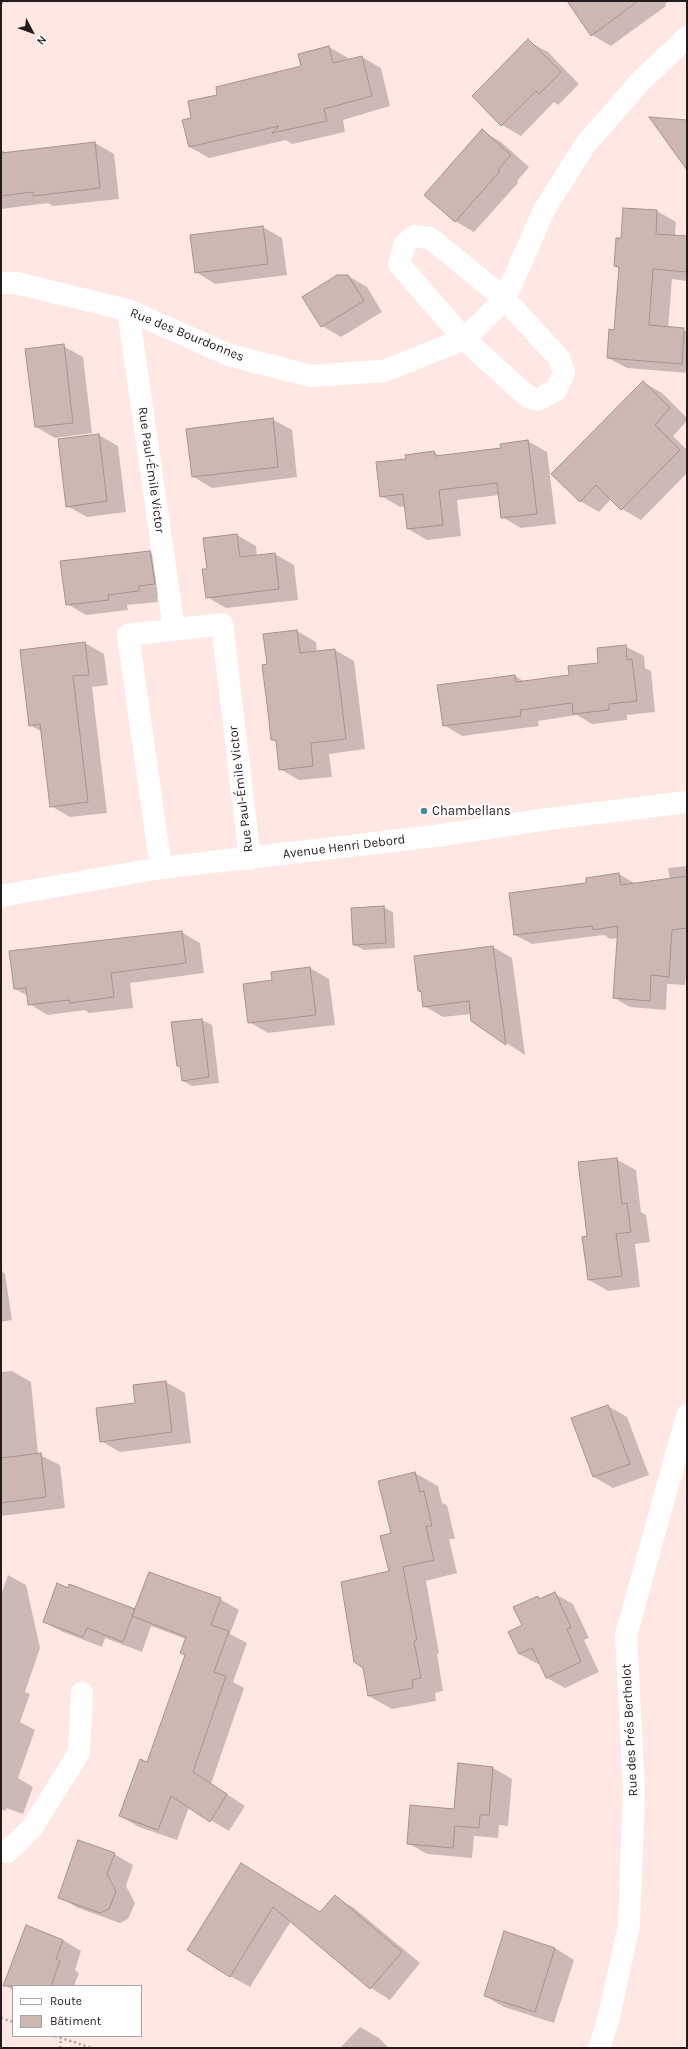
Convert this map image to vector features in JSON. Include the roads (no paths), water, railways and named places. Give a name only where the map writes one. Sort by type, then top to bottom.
[{"type":"street","name":"Rue des Bourdonnes","points":[[1,282],[16,283],[128,310],[229,355],[311,376],[384,371],[464,339],[505,299],[544,210],[585,145],[640,82],[687,37]]},
{"type":"street","points":[[414,236],[430,238],[505,299],[560,358],[564,373],[556,390],[537,400],[526,394],[464,339],[399,264],[405,244],[414,236]]},
{"type":"street","name":"Rue Paul-Émile Victor","points":[[128,310],[174,629]]},
{"type":"street","name":"Rue Paul-Émile Victor","points":[[161,868],[128,635],[174,629],[222,624],[250,858]]},
{"type":"street","name":"Avenue Henri Debord","points":[[1,896],[161,868],[687,802]]},
{"type":"street","name":"Rue des Prés Berthelot","points":[[599,2048],[608,2021],[629,1925],[634,1791],[626,1635],[687,1416]]},
{"type":"street","points":[[3,1854],[31,1829],[79,1753],[82,1693]]},
{"type":"place","name":"Chambellans","points":[[424,811]]}]
